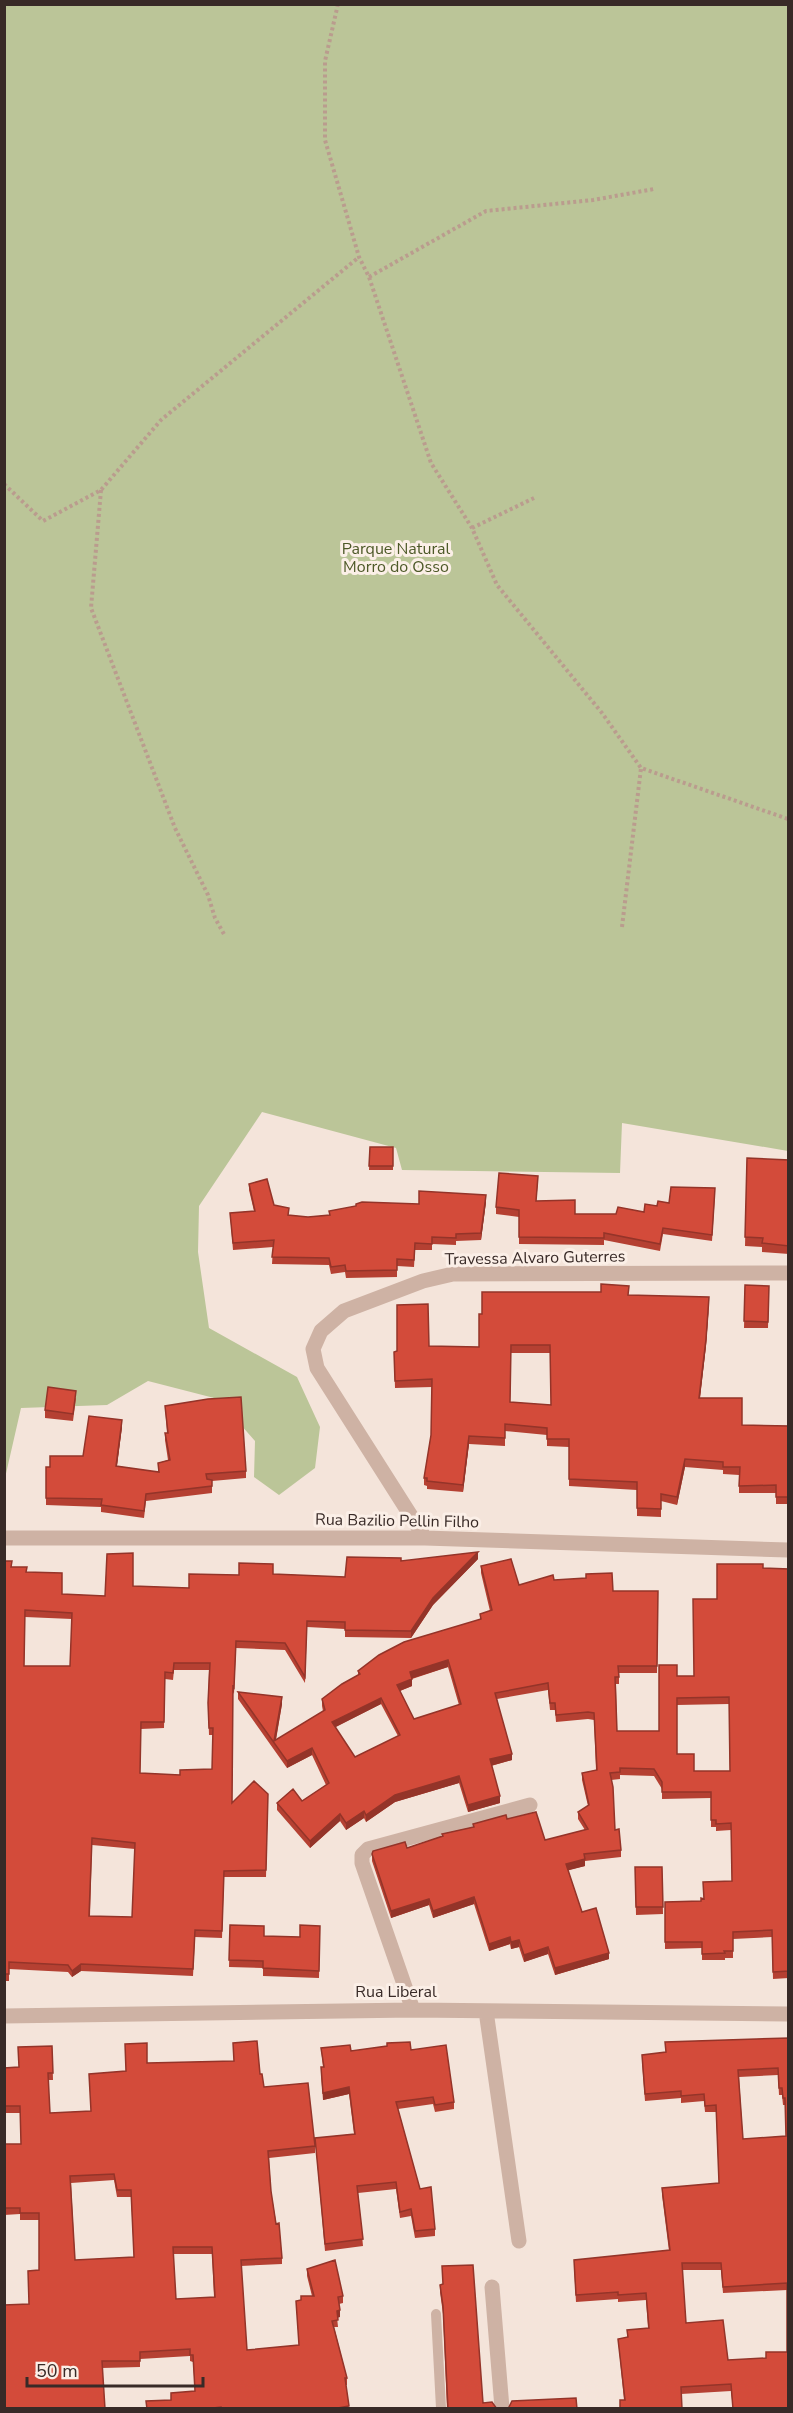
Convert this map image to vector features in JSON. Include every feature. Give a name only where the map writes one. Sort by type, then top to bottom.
[{"type":"street","name":"Travessa Alvaro Guterres","points":[[425,1538],[317,1368],[313,1349],[321,1331],[344,1311],[423,1281],[453,1274],[789,1273]]},
{"type":"street","name":"Rua Bazilio Pellin Filho","points":[[4,1538],[425,1538],[789,1550]]},
{"type":"street","points":[[413,2010],[362,1863],[362,1855],[368,1849],[530,1805]]},
{"type":"street","name":"Rua Liberal","points":[[4,2016],[413,2010],[789,2014]]},
{"type":"street","points":[[486,2011],[519,2241]]},
{"type":"street","points":[[492,2287],[502,2409]]},
{"type":"lane","points":[[436,2314],[441,2409]]},
{"type":"path","points":[[338,4],[325,61],[325,140],[359,257],[369,278],[431,463],[472,528],[497,585],[602,712],[641,768],[789,819]]},
{"type":"path","points":[[369,278],[486,211],[593,200],[654,189]]},
{"type":"path","points":[[4,484],[43,521],[101,490],[161,420],[359,257]]},
{"type":"path","points":[[101,490],[91,608],[175,828],[225,936]]},
{"type":"path","points":[[472,528],[534,498]]},
{"type":"path","points":[[622,927],[641,768]]},
{"type":"green space","name":"Parque Natural Morro do Osso","points":[[4,5],[788,5],[788,1151],[622,1123],[620,1173],[402,1170],[396,1148],[262,1112],[199,1206],[198,1252],[209,1328],[297,1377],[320,1427],[315,1468],[279,1495],[254,1477],[255,1441],[218,1399],[148,1381],[107,1405],[21,1408],[5,1478]]},
{"type":"building","points":[[370,1147],[393,1147],[393,1166],[369,1166]]},
{"type":"building","points":[[747,1158],[789,1160],[789,1246],[762,1243],[763,1238],[745,1237]]},
{"type":"building","points":[[499,1173],[538,1176],[536,1201],[575,1200],[575,1214],[616,1214],[618,1207],[644,1212],[645,1204],[657,1206],[658,1201],[669,1203],[671,1187],[715,1188],[712,1235],[663,1228],[660,1244],[604,1233],[604,1238],[519,1237],[519,1210],[496,1207]]},
{"type":"building","points":[[267,1179],[274,1205],[289,1208],[288,1215],[308,1217],[330,1215],[329,1211],[356,1206],[362,1202],[419,1204],[419,1191],[486,1195],[481,1233],[456,1234],[456,1238],[432,1237],[432,1244],[415,1243],[414,1260],[397,1259],[397,1270],[346,1271],[345,1265],[331,1267],[329,1258],[272,1257],[274,1240],[233,1243],[230,1213],[255,1211],[249,1184]]},
{"type":"building","points":[[601,1284],[629,1286],[628,1295],[709,1297],[699,1398],[742,1398],[742,1425],[789,1426],[789,1497],[776,1497],[776,1485],[739,1486],[740,1467],[723,1467],[723,1462],[685,1459],[677,1497],[661,1494],[661,1509],[637,1508],[637,1482],[569,1479],[569,1439],[547,1439],[547,1428],[505,1424],[505,1438],[469,1436],[463,1485],[427,1481],[427,1478],[424,1478],[431,1435],[432,1379],[395,1381],[397,1305],[428,1304],[429,1346],[479,1347],[482,1292],[601,1292]],"holes":[[[511,1345],[550,1345],[551,1405],[510,1402]]]},
{"type":"building","points":[[745,1285],[769,1286],[768,1322],[744,1321]]},
{"type":"building","points":[[48,1387],[76,1391],[73,1414],[45,1410]]},
{"type":"building","points":[[241,1397],[246,1471],[206,1474],[207,1479],[212,1480],[212,1486],[146,1494],[144,1511],[101,1505],[102,1499],[46,1498],[46,1467],[50,1467],[50,1456],[83,1456],[89,1416],[122,1420],[116,1466],[159,1472],[158,1463],[170,1460],[165,1433],[168,1433],[165,1406],[208,1399]]},
{"type":"building","points":[[478,1552],[433,1598],[411,1631],[345,1630],[345,1622],[307,1621],[305,1677],[285,1643],[236,1641],[234,1687],[233,1685],[232,1803],[254,1781],[268,1794],[266,1870],[224,1871],[222,1931],[195,1930],[193,1969],[81,1964],[72,1971],[68,1965],[9,1962],[9,1974],[4,1974],[4,1561],[12,1561],[11,1567],[27,1567],[26,1572],[62,1573],[62,1594],[105,1596],[107,1554],[133,1553],[133,1586],[189,1588],[189,1574],[239,1575],[239,1563],[273,1564],[273,1574],[345,1577],[347,1557],[401,1558],[401,1561]],"holes":[[[25,1610],[72,1613],[70,1666],[24,1666]],[[174,1663],[210,1663],[208,1703],[209,1728],[213,1728],[212,1769],[180,1770],[180,1775],[140,1773],[141,1722],[164,1722],[165,1672],[173,1673]],[[92,1838],[135,1843],[132,1917],[89,1916]]]},
{"type":"building","points":[[511,1559],[519,1585],[553,1575],[554,1580],[586,1578],[586,1574],[612,1573],[613,1591],[658,1591],[657,1666],[618,1666],[619,1677],[615,1677],[617,1731],[659,1731],[659,1665],[677,1665],[677,1676],[694,1676],[693,1599],[717,1599],[717,1564],[763,1564],[763,1568],[789,1569],[789,1971],[773,1972],[772,1930],[733,1932],[733,1951],[724,1951],[725,1953],[702,1954],[702,1942],[665,1942],[665,1902],[701,1901],[701,1898],[704,1899],[703,1882],[732,1881],[731,1823],[716,1824],[716,1820],[711,1820],[711,1792],[662,1792],[662,1782],[654,1769],[620,1768],[620,1772],[610,1773],[615,1830],[619,1829],[621,1850],[584,1854],[585,1859],[566,1864],[582,1912],[596,1908],[609,1953],[555,1968],[548,1947],[524,1955],[519,1940],[511,1942],[510,1937],[489,1944],[474,1897],[433,1911],[429,1899],[391,1911],[372,1854],[373,1851],[405,1842],[407,1848],[443,1836],[442,1834],[474,1827],[473,1824],[506,1815],[507,1819],[536,1812],[545,1840],[588,1829],[578,1812],[589,1805],[582,1773],[597,1770],[594,1713],[556,1715],[555,1703],[550,1703],[548,1683],[495,1693],[512,1754],[490,1759],[500,1796],[468,1805],[459,1776],[395,1795],[366,1815],[364,1811],[346,1823],[340,1814],[310,1841],[277,1803],[293,1789],[302,1801],[329,1783],[312,1748],[287,1761],[238,1692],[282,1697],[274,1741],[325,1710],[322,1699],[360,1674],[358,1671],[379,1655],[404,1642],[481,1619],[480,1614],[492,1610],[481,1566]],"holes":[[[448,1660],[461,1704],[414,1719],[397,1685],[412,1679],[410,1672]],[[729,1697],[730,1771],[694,1771],[694,1754],[677,1754],[677,1698]],[[381,1698],[400,1735],[355,1757],[332,1722]]]},
{"type":"building","points":[[635,1867],[662,1867],[663,1907],[636,1907]]},
{"type":"building","points":[[230,1925],[264,1926],[264,1936],[300,1937],[300,1925],[320,1926],[319,1971],[263,1968],[263,1961],[229,1960]]},
{"type":"building","points":[[789,2038],[789,2409],[733,2409],[731,2384],[681,2387],[682,2409],[620,2409],[620,2400],[625,2400],[618,2339],[628,2337],[627,2330],[649,2328],[646,2293],[576,2295],[574,2260],[670,2250],[662,2188],[719,2183],[716,2105],[705,2106],[704,2094],[681,2096],[681,2091],[645,2094],[642,2055],[666,2052],[665,2042]],"holes":[[[778,2068],[779,2088],[782,2088],[783,2098],[785,2098],[786,2136],[743,2139],[738,2070]],[[682,2263],[721,2263],[723,2287],[787,2283],[787,2352],[766,2352],[766,2358],[728,2360],[723,2320],[686,2323]]]},
{"type":"building","points":[[257,2041],[260,2074],[262,2074],[264,2087],[308,2083],[315,2146],[268,2151],[271,2191],[276,2224],[279,2223],[282,2258],[241,2260],[247,2350],[299,2345],[296,2301],[301,2300],[301,2296],[314,2296],[307,2269],[335,2260],[343,2296],[338,2297],[340,2310],[337,2311],[338,2320],[332,2321],[347,2378],[345,2378],[349,2406],[332,2409],[221,2409],[221,2407],[147,2409],[146,2401],[171,2400],[171,2393],[195,2391],[193,2355],[190,2355],[190,2349],[140,2352],[140,2361],[102,2361],[105,2409],[4,2409],[4,2305],[29,2304],[28,2271],[39,2270],[39,2213],[20,2213],[20,2208],[4,2208],[4,2144],[21,2144],[20,2106],[4,2106],[4,2068],[19,2067],[18,2047],[52,2046],[53,2073],[48,2073],[50,2113],[91,2111],[89,2074],[126,2071],[125,2044],[147,2043],[147,2063],[234,2061],[233,2043]],"holes":[[[114,2174],[117,2190],[131,2190],[134,2257],[75,2260],[70,2176]],[[173,2247],[212,2247],[215,2297],[176,2299]]]},
{"type":"building","points":[[410,2042],[411,2050],[446,2045],[454,2102],[435,2105],[433,2097],[396,2102],[420,2189],[431,2187],[435,2229],[415,2231],[411,2209],[400,2212],[396,2182],[357,2186],[363,2239],[325,2244],[315,2138],[355,2134],[349,2087],[323,2093],[321,2067],[324,2067],[321,2048],[350,2045],[351,2051],[387,2046],[387,2043]]},
{"type":"building","points":[[473,2265],[483,2403],[492,2402],[497,2409],[448,2409],[440,2285],[443,2284],[442,2266]]},
{"type":"building","points":[[576,2398],[577,2409],[508,2409],[512,2401]]}]
